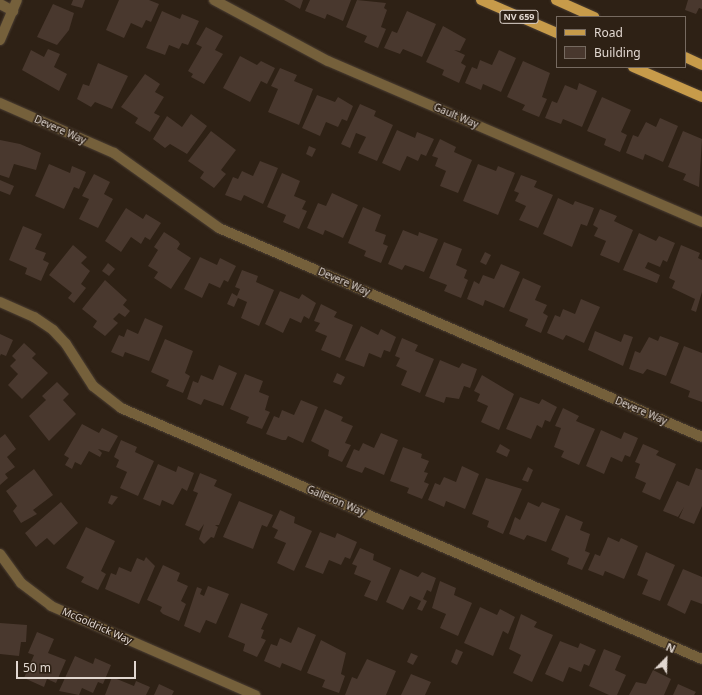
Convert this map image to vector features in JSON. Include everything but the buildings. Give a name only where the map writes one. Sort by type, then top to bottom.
[{"type":"main road","name":"NV 659","points":[[482,0],[556,33]]},
{"type":"main road","points":[[556,0],[592,16]]},
{"type":"main road","points":[[686,57],[702,65]]},
{"type":"main road","points":[[635,68],[702,97]]},
{"type":"street","points":[[0,40],[17,0]]},
{"type":"street","name":"Gault Way","points":[[214,0],[328,61],[702,222]]},
{"type":"street","points":[[0,4],[13,11]]},
{"type":"street","name":"Devere Way","points":[[0,103],[114,153],[204,220],[219,228],[702,437]]},
{"type":"street","name":"Galleron Way","points":[[0,302],[34,317],[52,330],[66,344],[93,386],[121,408],[702,659]]},
{"type":"street","name":"McGoldrick Way","points":[[0,554],[21,583],[51,606],[255,695]]}]
